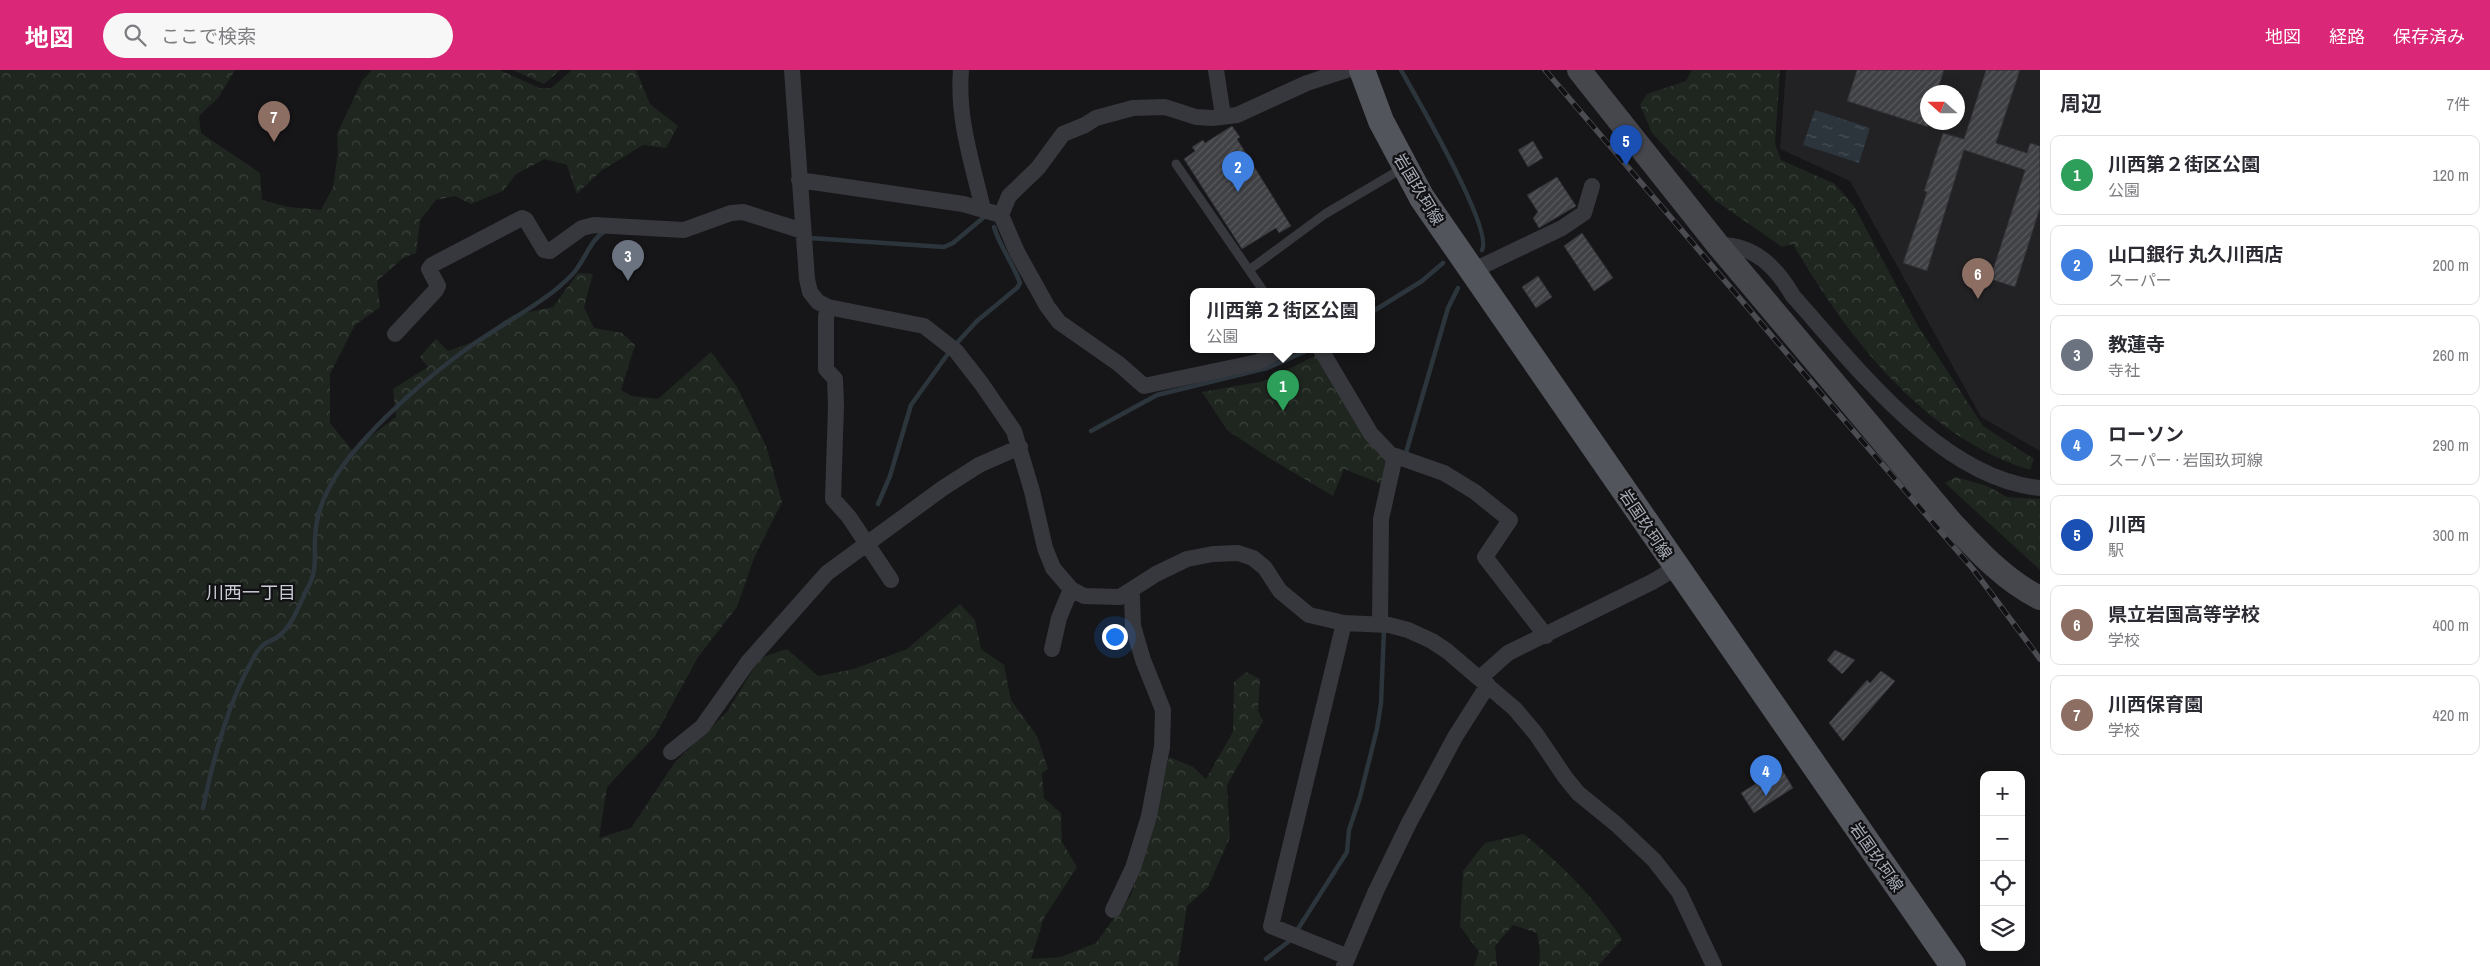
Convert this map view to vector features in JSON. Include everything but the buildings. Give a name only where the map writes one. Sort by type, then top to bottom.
[{"type":"main road","name":"岩国玖珂線","points":[[1362,70],[1380,121],[1422,198],[1953,966]]},
{"type":"street","points":[[792,70],[803,231],[810,292],[818,302],[828,307],[924,326],[953,348],[981,383],[1014,431],[1020,446],[1044,548],[1053,568],[1071,590],[1084,596],[1120,596],[1130,592],[1156,574],[1187,560],[1213,554],[1238,553],[1253,558],[1265,568],[1280,591],[1309,615],[1344,623],[1380,624],[1408,630],[1432,641],[1515,709],[1536,734],[1578,793],[1616,824],[1654,860],[1679,892],[1714,966]]},
{"type":"street","points":[[961,70],[959,96],[963,126],[983,209]]},
{"type":"street","points":[[1216,70],[1223,116]]},
{"type":"street","points":[[1275,353],[1258,362],[1144,386],[1119,364],[1059,322],[1047,306],[1017,252],[1001,215],[1009,196],[1038,168],[1063,134],[1096,118],[1133,108],[1164,107],[1196,117],[1223,116],[1246,112],[1308,83],[1347,70]]},
{"type":"street","points":[[1579,70],[1718,245],[1950,521],[1988,562],[2024,591],[2040,598]]},
{"type":"street","points":[[799,180],[963,204],[1001,215]]},
{"type":"street","points":[[1472,271],[1562,228],[1584,213],[1592,186]]},
{"type":"street","points":[[395,334],[436,290],[438,286],[429,269],[432,265],[522,218],[526,220],[544,250],[550,250],[582,228],[594,225],[684,230],[731,213],[743,212],[803,231]]},
{"type":"street","points":[[1718,245],[1734,245],[1760,256],[1784,280],[1794,296],[1884,396],[1932,440],[1966,462],[2001,478],[2040,488]]},
{"type":"street","points":[[828,307],[826,317],[826,369],[835,379],[836,406],[832,499],[860,534],[891,580]]},
{"type":"street","points":[[1323,353],[1370,434],[1400,458],[1444,473],[1475,492],[1510,520],[1485,557],[1546,636]]},
{"type":"street","points":[[670,752],[702,727],[748,662],[827,574],[860,534],[979,465],[1020,446]]},
{"type":"street","points":[[1380,624],[1381,519],[1400,458]]},
{"type":"street","points":[[1344,623],[1271,926],[1346,962],[1376,891],[1409,823],[1484,682],[1508,653],[1546,636],[1676,568]]},
{"type":"street","points":[[1052,650],[1058,618],[1071,590]]},
{"type":"street","points":[[1113,910],[1133,868],[1149,816],[1162,747],[1163,710],[1143,660],[1133,626],[1132,597],[1130,592]]},
{"type":"lane","points":[[1176,164],[1261,288]]},
{"type":"lane","points":[[1249,270],[1317,220],[1404,167]]},
{"type":"shaded area","points":[[1786,70],[2040,70],[2040,451],[1981,417],[1850,181],[1780,149]]},
{"type":"green space","points":[[0,70],[235,70],[218,98],[199,116],[201,133],[260,173],[262,200],[289,207],[321,210],[333,187],[338,153],[337,134],[362,81],[372,70],[499,70],[540,88],[551,88],[572,70],[636,70],[650,104],[678,126],[666,148],[643,145],[601,171],[577,194],[567,165],[545,159],[516,174],[503,191],[471,204],[455,196],[436,200],[420,220],[416,253],[403,258],[377,281],[380,307],[355,325],[330,374],[330,423],[352,450],[396,417],[393,389],[428,367],[420,357],[436,339],[448,351],[473,342],[513,315],[553,307],[578,273],[593,274],[584,307],[594,328],[622,333],[635,345],[621,390],[632,396],[658,399],[711,352],[737,387],[766,446],[782,502],[754,558],[737,607],[698,657],[655,736],[607,787],[599,838],[631,828],[675,762],[727,712],[760,658],[787,649],[818,676],[854,669],[907,649],[960,604],[975,620],[981,649],[1004,665],[1011,700],[1037,736],[1048,769],[1042,773],[1044,798],[1061,813],[1062,842],[1077,867],[1044,918],[1031,959],[1061,957],[1096,943],[1131,895],[1153,828],[1169,757],[1193,767],[1206,779],[1233,732],[1234,682],[1246,672],[1260,679],[1258,711],[1263,721],[1227,785],[1230,837],[1208,887],[1187,906],[1178,966],[0,966]]},
{"type":"green space","points":[[513,70],[560,70],[544,84]]},
{"type":"green space","points":[[1692,70],[1780,70],[1775,144],[1781,160],[1835,184],[1854,206],[1918,326],[1983,426],[2034,459],[2030,470],[1992,455],[1956,434],[1923,409],[1892,380],[1864,348],[1814,279],[1793,244],[1782,247],[1716,201],[1652,133],[1640,105],[1647,94],[1686,81]]},
{"type":"green space","points":[[1319,354],[1385,457],[1389,466],[1382,484],[1344,469],[1333,496],[1269,458],[1227,430],[1202,392],[1264,381]]},
{"type":"green space","points":[[1956,477],[1987,486],[2007,497],[2040,499],[2040,570],[1945,483]]},
{"type":"green space","points":[[1524,834],[1577,883],[1600,909],[1622,939],[1598,966],[1539,966],[1540,951],[1537,933],[1513,925],[1495,946],[1497,966],[1474,966],[1479,952],[1460,926],[1463,871],[1485,843]]},
{"type":"water","points":[[1815,110],[1870,128],[1859,163],[1803,145]]},
{"type":"waterway","points":[[1401,70],[1465,191],[1483,238],[1482,250]]},
{"type":"waterway","points":[[810,238],[944,247],[953,243],[983,218]]},
{"type":"waterway","points":[[955,345],[977,321],[1017,288],[1020,283],[994,227]]},
{"type":"waterway","points":[[203,808],[223,730],[245,673],[259,650],[280,635],[289,625],[313,576],[319,512],[323,500],[339,471],[387,416],[441,368],[469,347],[542,300],[567,280],[576,270],[593,242],[605,231]]},
{"type":"waterway","points":[[1375,310],[1422,281],[1443,263]]},
{"type":"waterway","points":[[1405,456],[1448,308],[1458,288]]},
{"type":"waterway","points":[[878,504],[890,476],[911,405],[950,351]]},
{"type":"waterway","points":[[1091,431],[1157,395],[1267,368],[1302,353]]},
{"type":"waterway","points":[[1296,932],[1347,852],[1349,830],[1360,797],[1377,729],[1381,703],[1384,630]]},
{"type":"waterway","points":[[1266,959],[1292,939]]},
{"type":"railway","points":[[1545,70],[1973,569],[2040,659]]},
{"type":"place","name":"川西保育園","points":[[274,142]]},
{"type":"place","name":"川西","points":[[1626,166]]},
{"type":"place","name":"山口銀行 丸久川西店","points":[[1238,192]]},
{"type":"place","name":"教蓮寺","points":[[628,281]]},
{"type":"place","name":"県立岩国高等学校","points":[[1978,299]]},
{"type":"place","name":"川西第２街区公園","points":[[1283,411]]},
{"type":"place","name":"ローソン","points":[[1766,796]]},
{"type":"district","name":"川西一丁目","points":[[251,592]]}]
